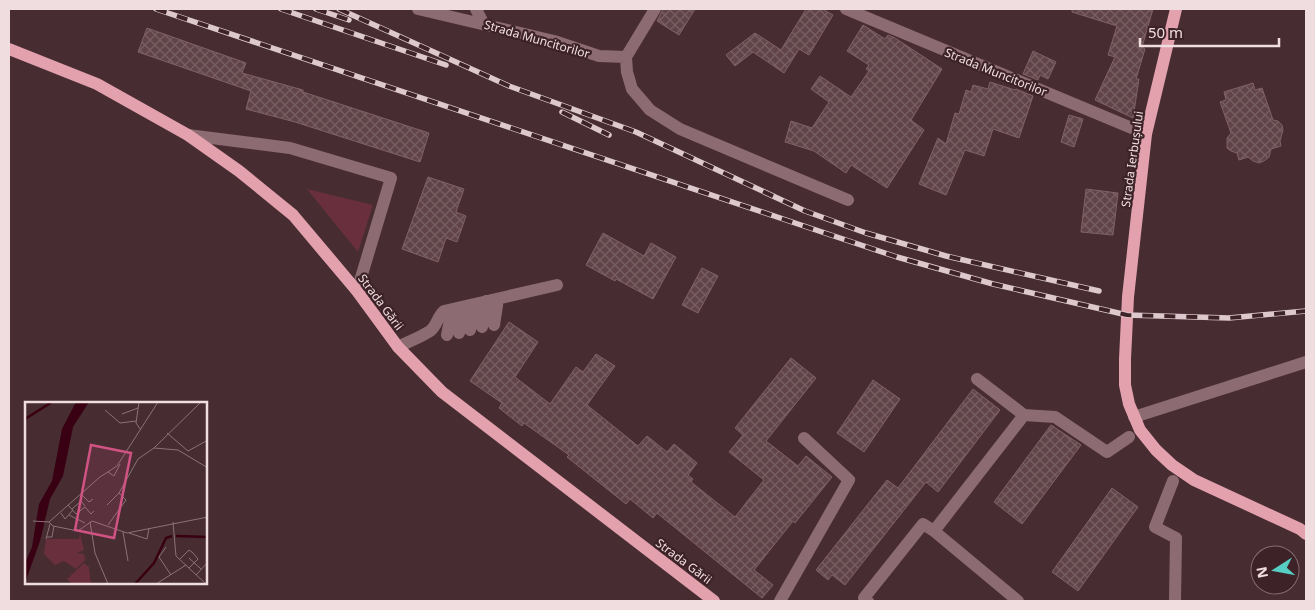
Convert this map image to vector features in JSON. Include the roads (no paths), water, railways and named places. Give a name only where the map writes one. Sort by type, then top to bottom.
[{"type":"main road","name":"Strada Ierbușului","points":[[1176,9],[1146,134],[1127,315],[1125,385],[1134,417],[1140,430],[1156,450],[1172,465],[1194,480],[1293,525],[1306,534]]},
{"type":"main road","name":"Strada Gării","points":[[9,49],[98,84],[188,135],[239,171],[293,214],[357,291],[398,347],[442,392],[714,601]]},
{"type":"street","name":"Strada Muncitorilor","points":[[418,9],[554,41],[599,56],[626,57]]},
{"type":"street","points":[[476,9],[483,23]]},
{"type":"street","points":[[656,9],[626,57],[627,72],[632,89],[650,110],[680,129],[848,200]]},
{"type":"street","name":"Strada Muncitorilor","points":[[846,9],[1146,134]]},
{"type":"street","points":[[188,135],[290,148],[391,178],[357,291]]},
{"type":"street","points":[[398,347],[430,331],[434,327],[438,315],[444,311],[557,285]]},
{"type":"street","points":[[470,330],[475,304]]},
{"type":"street","points":[[470,330],[475,304]]},
{"type":"street","points":[[470,330],[475,304]]},
{"type":"street","points":[[1134,417],[1306,362]]},
{"type":"street","points":[[977,378],[1024,415],[1055,417],[1107,452],[1129,437]]},
{"type":"street","points":[[934,531],[1024,415]]},
{"type":"street","points":[[780,601],[850,480],[804,438]]},
{"type":"street","points":[[1173,481],[1155,527],[1176,538],[1175,601]]},
{"type":"street","points":[[868,601],[864,598],[923,524],[1018,601]]},
{"type":"railway","points":[[156,9],[897,257],[993,284],[1127,315],[1229,318],[1306,311]]},
{"type":"railway","points":[[281,9],[446,65]]},
{"type":"railway","points":[[316,9],[349,20]]},
{"type":"railway","points":[[339,9],[509,86],[636,132],[805,211],[866,233],[946,256],[1099,291]]},
{"type":"railway","points":[[562,112],[609,135]]}]
